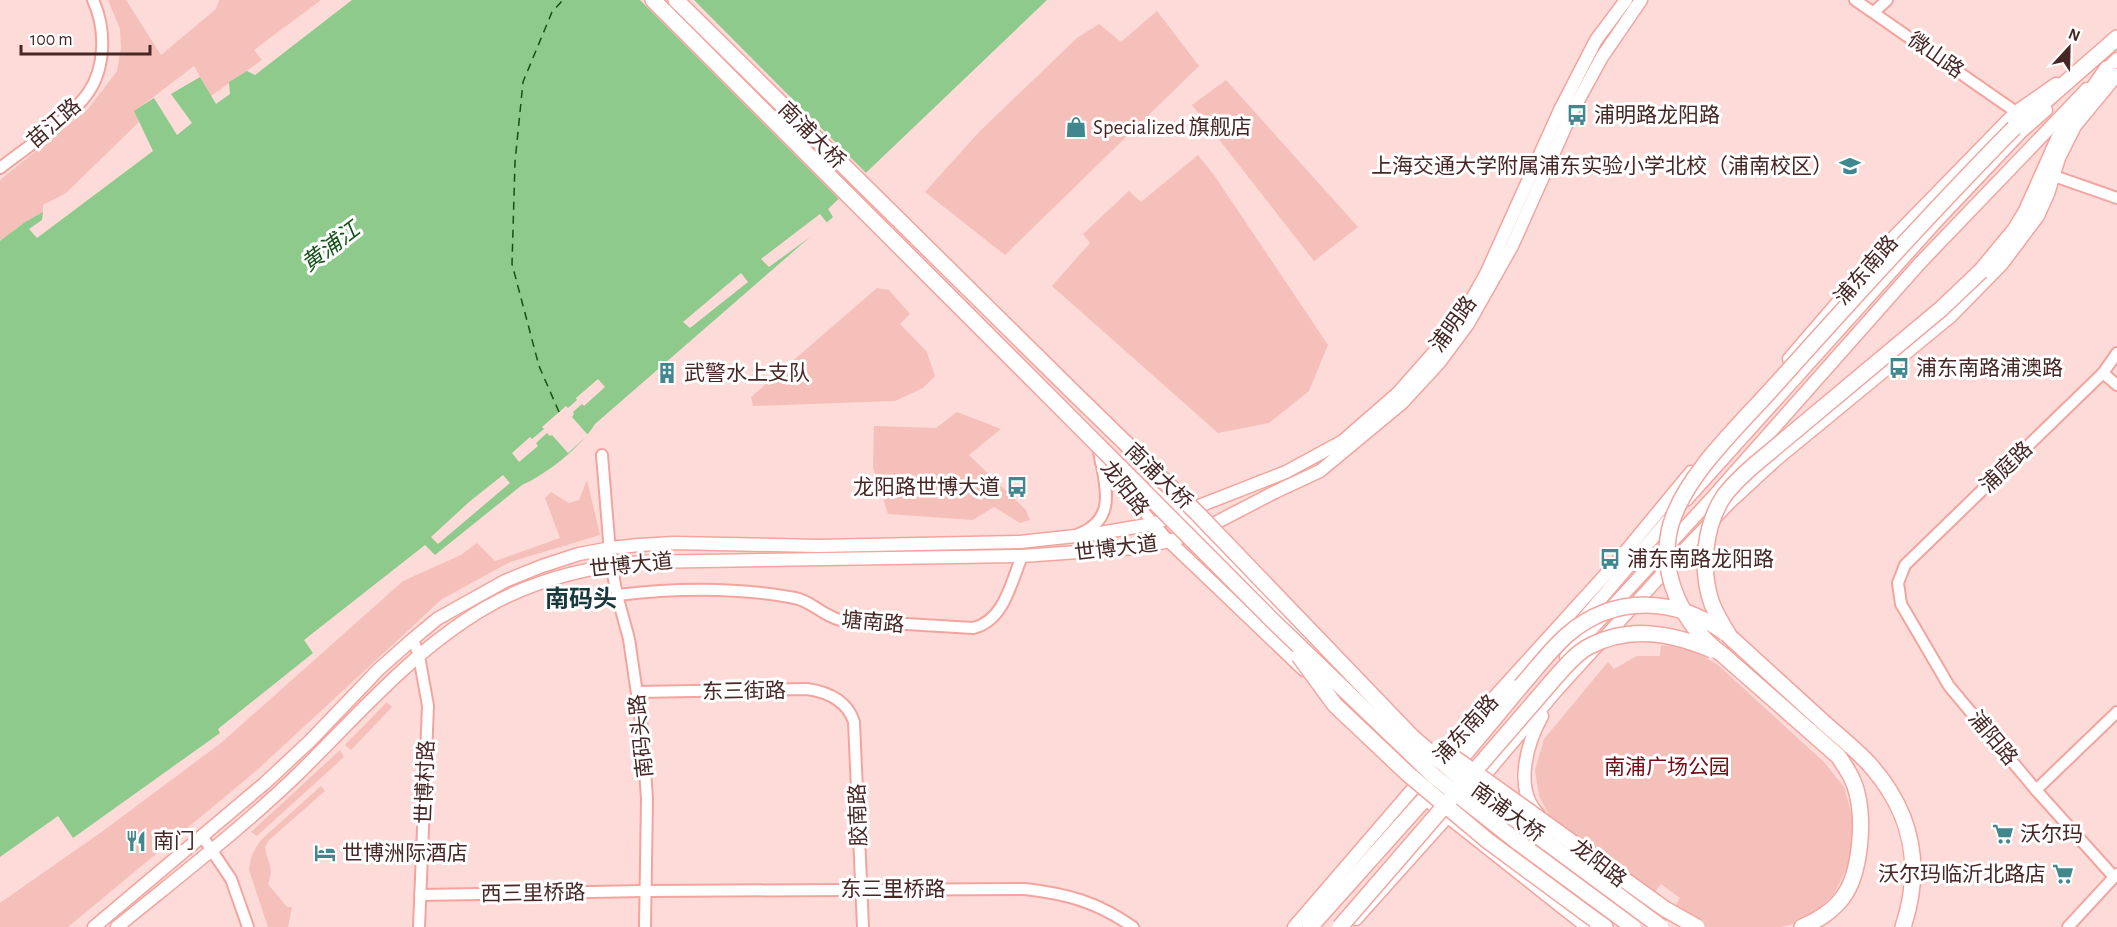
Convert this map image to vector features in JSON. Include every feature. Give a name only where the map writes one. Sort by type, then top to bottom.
[{"type":"highway","name":"南浦大桥","points":[[653,0],[1272,620],[1434,776],[1632,927]]},
{"type":"highway","name":"南浦大桥","points":[[676,0],[1197,513],[1413,738],[1469,785],[1661,927]]},
{"type":"highway","points":[[1802,927],[1828,912],[1844,896],[1851,879],[1861,839],[1857,792],[1838,756],[1711,646],[1680,607],[1668,565],[1668,537],[1674,514],[1686,489],[1716,451],[1934,208],[2014,128],[2117,38]]},
{"type":"highway","points":[[1730,637],[1712,603],[1706,561],[1713,519],[1725,495],[1753,466],[1941,309],[1981,271],[2015,230],[2026,212],[2059,138],[2114,68]]},
{"type":"highway","points":[[1310,927],[1462,757],[1566,636],[1581,624],[1609,610],[1647,605],[1688,612],[1711,623],[1730,637],[1870,765],[1904,817],[1913,854],[1914,879],[1903,927]]},
{"type":"highway","points":[[1272,620],[1335,705],[1408,774],[1488,841],[1605,927]]},
{"type":"highway","points":[[1340,927],[1578,654],[1589,647],[1626,635],[1666,634],[1686,639],[1723,655]]},
{"type":"highway","points":[[1373,695],[1459,762],[1665,909],[1697,927]]},
{"type":"main road","name":"浦明路","points":[[1153,524],[1286,472],[1343,441],[1398,393],[1467,308],[1486,274],[1560,110],[1596,40],[1626,0]]},
{"type":"main road","name":"浦明路","points":[[1198,532],[1320,471],[1401,403],[1439,363],[1468,324],[1493,282],[1512,246],[1572,112],[1602,57],[1641,0]]},
{"type":"main road","name":"浦东南路","points":[[1330,927],[1432,804],[1646,535],[1894,237],[2016,111],[2067,76],[2117,34]]},
{"type":"main road","name":"浦东南路","points":[[1294,927],[1432,767],[1616,563],[1646,535],[2022,131],[2117,43]]},
{"type":"main road","name":"浦东南路","points":[[1349,927],[1485,775],[1556,691],[1730,502],[1778,458],[1929,334],[1980,287],[2030,229],[2043,206],[2059,158],[2075,126],[2114,68]]},
{"type":"main road","name":"浦东南路","points":[[1320,927],[1711,499],[1920,263],[2049,128],[2114,68]]},
{"type":"main road","name":"浦东南路","points":[[1684,550],[1711,499]]},
{"type":"main road","name":"世博大道","points":[[94,927],[288,762],[379,669],[413,639],[437,620],[505,581],[542,566],[579,554],[610,548],[674,543],[818,546],[1056,540],[1153,524]]},
{"type":"main road","name":"世博大道","points":[[117,927],[213,850],[298,774],[419,656],[485,608],[522,589],[611,564],[688,560],[1022,556],[1135,548],[1198,532]]},
{"type":"main road","name":"龙阳路","points":[[1198,532],[1432,767]]},
{"type":"main road","points":[[1646,535],[1659,554],[1660,567],[1656,581]]},
{"type":"main road","name":"龙阳路","points":[[1168,541],[1314,680],[1384,720]]},
{"type":"main road","name":"龙阳路","points":[[1556,691],[1536,727],[1527,755],[1525,777],[1529,801],[1535,812],[1549,825],[1681,927]]},
{"type":"main road","points":[[1432,804],[1446,818],[1587,927]]},
{"type":"street","name":"苗江路","points":[[0,168],[62,119],[90,89],[96,77],[103,40],[100,14],[93,0]]},
{"type":"street","name":"微山路","points":[[1855,0],[2016,111]]},
{"type":"street","points":[[1874,12],[1887,0]]},
{"type":"street","points":[[2054,176],[2117,198]]},
{"type":"street","name":"浦庭路","points":[[1898,583],[1905,565],[2103,372],[2117,353]]},
{"type":"street","points":[[2103,372],[2117,385]]},
{"type":"street","name":"龙阳路","points":[[1168,541],[1101,463],[1097,439],[1198,532]]},
{"type":"street","name":"南码头路","points":[[602,456],[611,564],[629,639],[642,728],[647,799],[645,927]]},
{"type":"street","points":[[1056,540],[1082,534],[1101,518],[1107,497],[1101,463]]},
{"type":"street","name":"塘南路","points":[[617,595],[698,589],[722,590],[795,598],[809,603],[825,615],[840,620],[973,628],[988,622],[998,612],[1022,556]]},
{"type":"street","name":"浦阳路","points":[[1898,583],[1901,604],[1949,686],[2036,790],[2116,876]]},
{"type":"street","name":"世博村路","points":[[413,639],[419,656],[428,706],[419,927]]},
{"type":"street","name":"东三街路","points":[[637,692],[807,689],[828,694],[846,706]]},
{"type":"street","name":"胶南路","points":[[846,706],[852,713],[854,722],[863,927]]},
{"type":"street","points":[[2036,790],[2117,712]]},
{"type":"street","points":[[202,836],[231,879],[248,927]]},
{"type":"street","points":[[2068,927],[2116,876]]},
{"type":"street","name":"东三里桥路","points":[[645,891],[1025,889],[1054,892],[1095,904],[1133,927]]},
{"type":"street","name":"西三里桥路","points":[[420,895],[645,891]]},
{"type":"green space","points":[[108,0],[126,0],[161,55],[216,9],[219,0],[321,0],[254,50],[262,60],[211,96],[194,66],[135,111],[139,122],[66,193],[43,205],[43,212],[0,241],[0,180],[88,109],[117,71],[121,48],[120,29]]},
{"type":"green space","points":[[1157,11],[1199,66],[1005,255],[925,192],[980,131],[1077,38],[1099,24],[1121,42]]},
{"type":"green space","points":[[1226,80],[1358,227],[1314,261],[1192,105]]},
{"type":"green space","points":[[1198,155],[1214,175],[1328,345],[1309,391],[1269,423],[1218,433],[1052,286],[1090,243],[1083,234],[1129,191],[1141,202]]},
{"type":"green space","points":[[877,288],[889,290],[910,314],[900,324],[927,352],[935,376],[923,388],[895,401],[753,406],[751,397]]},
{"type":"green space","points":[[957,412],[1001,429],[969,455],[1026,510],[1030,520],[1020,523],[994,507],[973,520],[888,514],[873,467],[874,426],[936,428]]},
{"type":"green space","points":[[587,480],[600,535],[510,562],[442,599],[256,771],[68,927],[0,927],[0,903],[103,831],[221,743],[403,581],[461,555],[477,543],[495,561],[560,538],[545,498],[551,492],[569,503],[579,500]]},
{"type":"green space","name":"南浦广场公园","points":[[1661,645],[1693,650],[1718,665],[1824,762],[1844,787],[1854,823],[1851,860],[1834,894],[1806,921],[1781,927],[1702,927],[1673,909],[1680,898],[1661,884],[1654,893],[1550,817],[1539,796],[1535,770],[1544,739],[1608,662],[1614,669],[1637,656],[1660,656]]},
{"type":"green space","points":[[387,702],[392,707],[351,750],[345,745]]},
{"type":"green space","points":[[340,750],[344,757],[257,836],[251,832]]},
{"type":"green space","points":[[321,786],[325,791],[269,840],[265,847],[271,869],[268,884],[287,907],[292,907],[288,927],[268,927],[249,870],[251,858],[262,839]]},
{"type":"water","name":"黄浦江","points":[[352,0],[1047,0],[828,209],[833,217],[595,424],[581,442],[563,459],[522,485],[435,555],[425,545],[304,640],[313,653],[218,729],[220,733],[73,838],[58,816],[0,857],[0,241],[43,212],[42,220],[29,229],[37,238],[153,151],[134,111],[154,98],[177,135],[192,123],[171,94],[200,77],[216,104],[230,94],[229,82],[247,71],[255,75]]},
{"type":"pier","points":[[640,0],[694,0],[868,175],[841,201]]},
{"type":"pier","points":[[820,214],[828,224],[769,267],[761,259]]},
{"type":"pier","points":[[741,273],[748,282],[690,328],[683,322]]},
{"type":"pier","points":[[598,379],[605,387],[584,406],[582,404],[573,412],[572,417],[588,435],[568,453],[552,435],[547,433],[536,443],[538,446],[519,462],[512,453],[530,437],[532,439],[544,429],[542,427],[566,406],[568,408]]},
{"type":"pier","points":[[503,475],[510,483],[438,544],[431,537],[469,502]]},
{"type":"ferry route","points":[[559,412],[539,366],[512,264],[515,162],[523,82],[552,12],[563,0]]},
{"type":"place","name":"浦明路龙阳路","points":[[1577,115]]},
{"type":"place","name":"Specialized 旗舰店","points":[[1076,127]]},
{"type":"place","name":"上海交通大学附属浦东实验小学北校（浦南校区）","points":[[1850,166]]},
{"type":"place","name":"浦东南路浦澳路","points":[[1899,368]]},
{"type":"place","name":"武警水上支队","points":[[667,373]]},
{"type":"place","name":"龙阳路世博大道","points":[[1017,487]]},
{"type":"place","name":"浦东南路龙阳路","points":[[1610,559]]},
{"type":"place","name":"沃尔玛","points":[[2003,834]]},
{"type":"place","name":"南门","points":[[136,841]]},
{"type":"place","name":"世博洲际酒店","points":[[325,853]]},
{"type":"place","name":"沃尔玛临沂北路店","points":[[2063,874]]},
{"type":"district","name":"南码头","points":[[581,599]]}]
